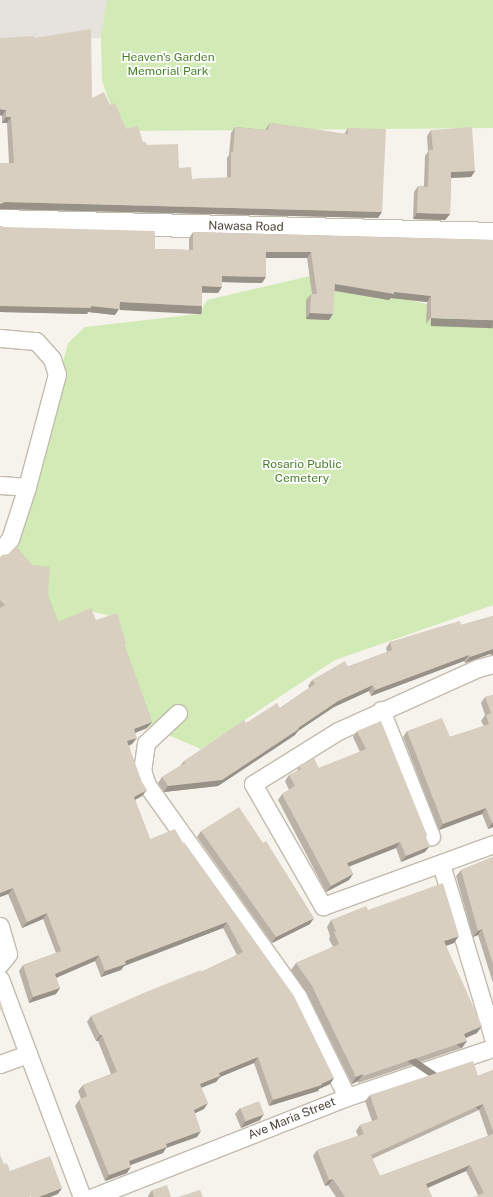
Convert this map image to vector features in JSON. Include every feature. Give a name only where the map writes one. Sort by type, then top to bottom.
[{"type":"street","name":"Nawasa Road","points":[[0,221],[493,234]]},
{"type":"street","points":[[0,338],[36,341],[52,359],[57,374],[27,487],[10,540],[0,551]]},
{"type":"street","points":[[0,485],[27,487]]},
{"type":"street","points":[[493,664],[478,668],[381,710],[338,731],[253,784],[323,906],[493,844]]},
{"type":"street","points":[[381,710],[431,836]]},
{"type":"street","points":[[178,713],[146,743],[142,770],[147,785],[298,997],[347,1097]]},
{"type":"street","points":[[441,864],[493,1038]]},
{"type":"street","points":[[0,926],[8,954],[0,964]]},
{"type":"street","points":[[0,979],[82,1197]]},
{"type":"street","name":"Ave Maria Street","points":[[93,1197],[347,1097],[493,1048]]},
{"type":"street","points":[[0,1064],[28,1054]]},
{"type":"shaded area","points":[[0,0],[107,0],[107,38],[0,38]]},
{"type":"green space","name":"Heaven's Garden Memorial Park","points":[[107,0],[493,0],[493,128],[120,131],[102,81],[101,35]]},
{"type":"green space","name":"Rosario Public Cemetery","points":[[310,276],[493,320],[493,605],[335,660],[201,749],[149,727],[115,617],[89,611],[56,626],[29,570],[15,548],[68,343],[85,327],[199,314],[207,300]]},
{"type":"building","points":[[91,29],[92,98],[104,92],[110,105],[115,103],[126,129],[138,126],[143,142],[146,142],[146,145],[178,144],[179,168],[191,167],[192,179],[231,177],[231,152],[233,152],[235,127],[268,130],[270,123],[348,134],[348,128],[386,129],[382,212],[5,202],[0,204],[0,163],[14,163],[11,117],[6,117],[6,110],[0,109],[0,38],[34,36],[34,38]]},
{"type":"building","points":[[472,127],[475,171],[451,172],[450,214],[417,213],[418,186],[428,187],[429,150],[433,150],[431,130]]},
{"type":"building","points":[[0,226],[155,231],[155,249],[193,250],[193,232],[493,240],[493,320],[431,318],[431,296],[394,292],[394,294],[335,284],[333,314],[310,313],[311,294],[317,294],[311,252],[266,252],[266,277],[222,276],[222,287],[202,286],[202,306],[120,302],[119,309],[91,306],[91,308],[0,306]]},
{"type":"building","points":[[16,546],[32,565],[50,567],[48,596],[58,622],[91,608],[96,620],[117,613],[126,643],[124,644],[152,722],[134,729],[137,738],[127,741],[142,782],[147,790],[134,797],[150,839],[175,829],[183,843],[184,842],[294,996],[334,1078],[321,1084],[322,1085],[273,1100],[258,1057],[219,1073],[220,1076],[200,1084],[208,1103],[194,1110],[201,1131],[166,1144],[167,1147],[129,1161],[131,1167],[109,1175],[79,1100],[87,1096],[83,1085],[117,1072],[102,1035],[100,1035],[91,1016],[201,970],[201,972],[243,952],[227,922],[125,961],[126,964],[105,971],[99,955],[55,974],[60,988],[33,997],[23,965],[61,951],[47,913],[27,922],[13,888],[0,893],[0,608],[5,605],[0,600],[0,557],[8,554]]},
{"type":"building","points":[[493,616],[493,649],[470,657],[469,655],[375,690],[373,685],[338,701],[222,780],[168,786],[162,777],[185,763],[184,761],[244,720],[246,723],[277,703],[280,708],[315,684],[312,680],[345,661],[348,667],[392,650],[390,642],[460,621],[461,625]]},
{"type":"building","points":[[493,695],[493,823],[486,808],[443,824],[407,731],[442,718],[450,737],[489,724],[486,715],[491,713],[485,697]]},
{"type":"building","points":[[381,721],[427,835],[425,835],[430,846],[406,856],[400,842],[347,863],[353,874],[331,886],[282,794],[295,786],[289,775],[301,769],[299,767],[314,758],[319,768],[366,749],[357,731]]},
{"type":"building","points":[[239,807],[263,843],[266,841],[314,918],[276,937],[201,831]]},
{"type":"building","points":[[493,857],[493,964],[482,929],[478,931],[461,870]]},
{"type":"building","points":[[443,883],[459,936],[444,941],[482,1026],[464,1034],[467,1041],[363,1076],[363,1074],[356,1077],[312,986],[296,963],[339,944],[334,932],[336,931],[331,920],[366,906],[368,910]]},
{"type":"building","points":[[0,1000],[3,1009],[0,1010]]},
{"type":"building","points":[[473,1061],[478,1076],[493,1070],[493,1131],[483,1104],[371,1155],[380,1176],[493,1134],[493,1197],[474,1197],[484,1193],[470,1165],[426,1184],[432,1197],[345,1197],[333,1179],[329,1180],[317,1150],[364,1134],[360,1125],[378,1119],[370,1095]]},
{"type":"building","points":[[259,1101],[264,1114],[245,1121],[240,1108]]},
{"type":"building","points":[[0,1155],[4,1164],[7,1163],[10,1171],[50,1156],[62,1188],[38,1197],[0,1197]]},
{"type":"building","points":[[167,1185],[171,1197],[154,1197],[152,1190]]},
{"type":"building","points":[[200,1190],[203,1197],[178,1197]]}]
